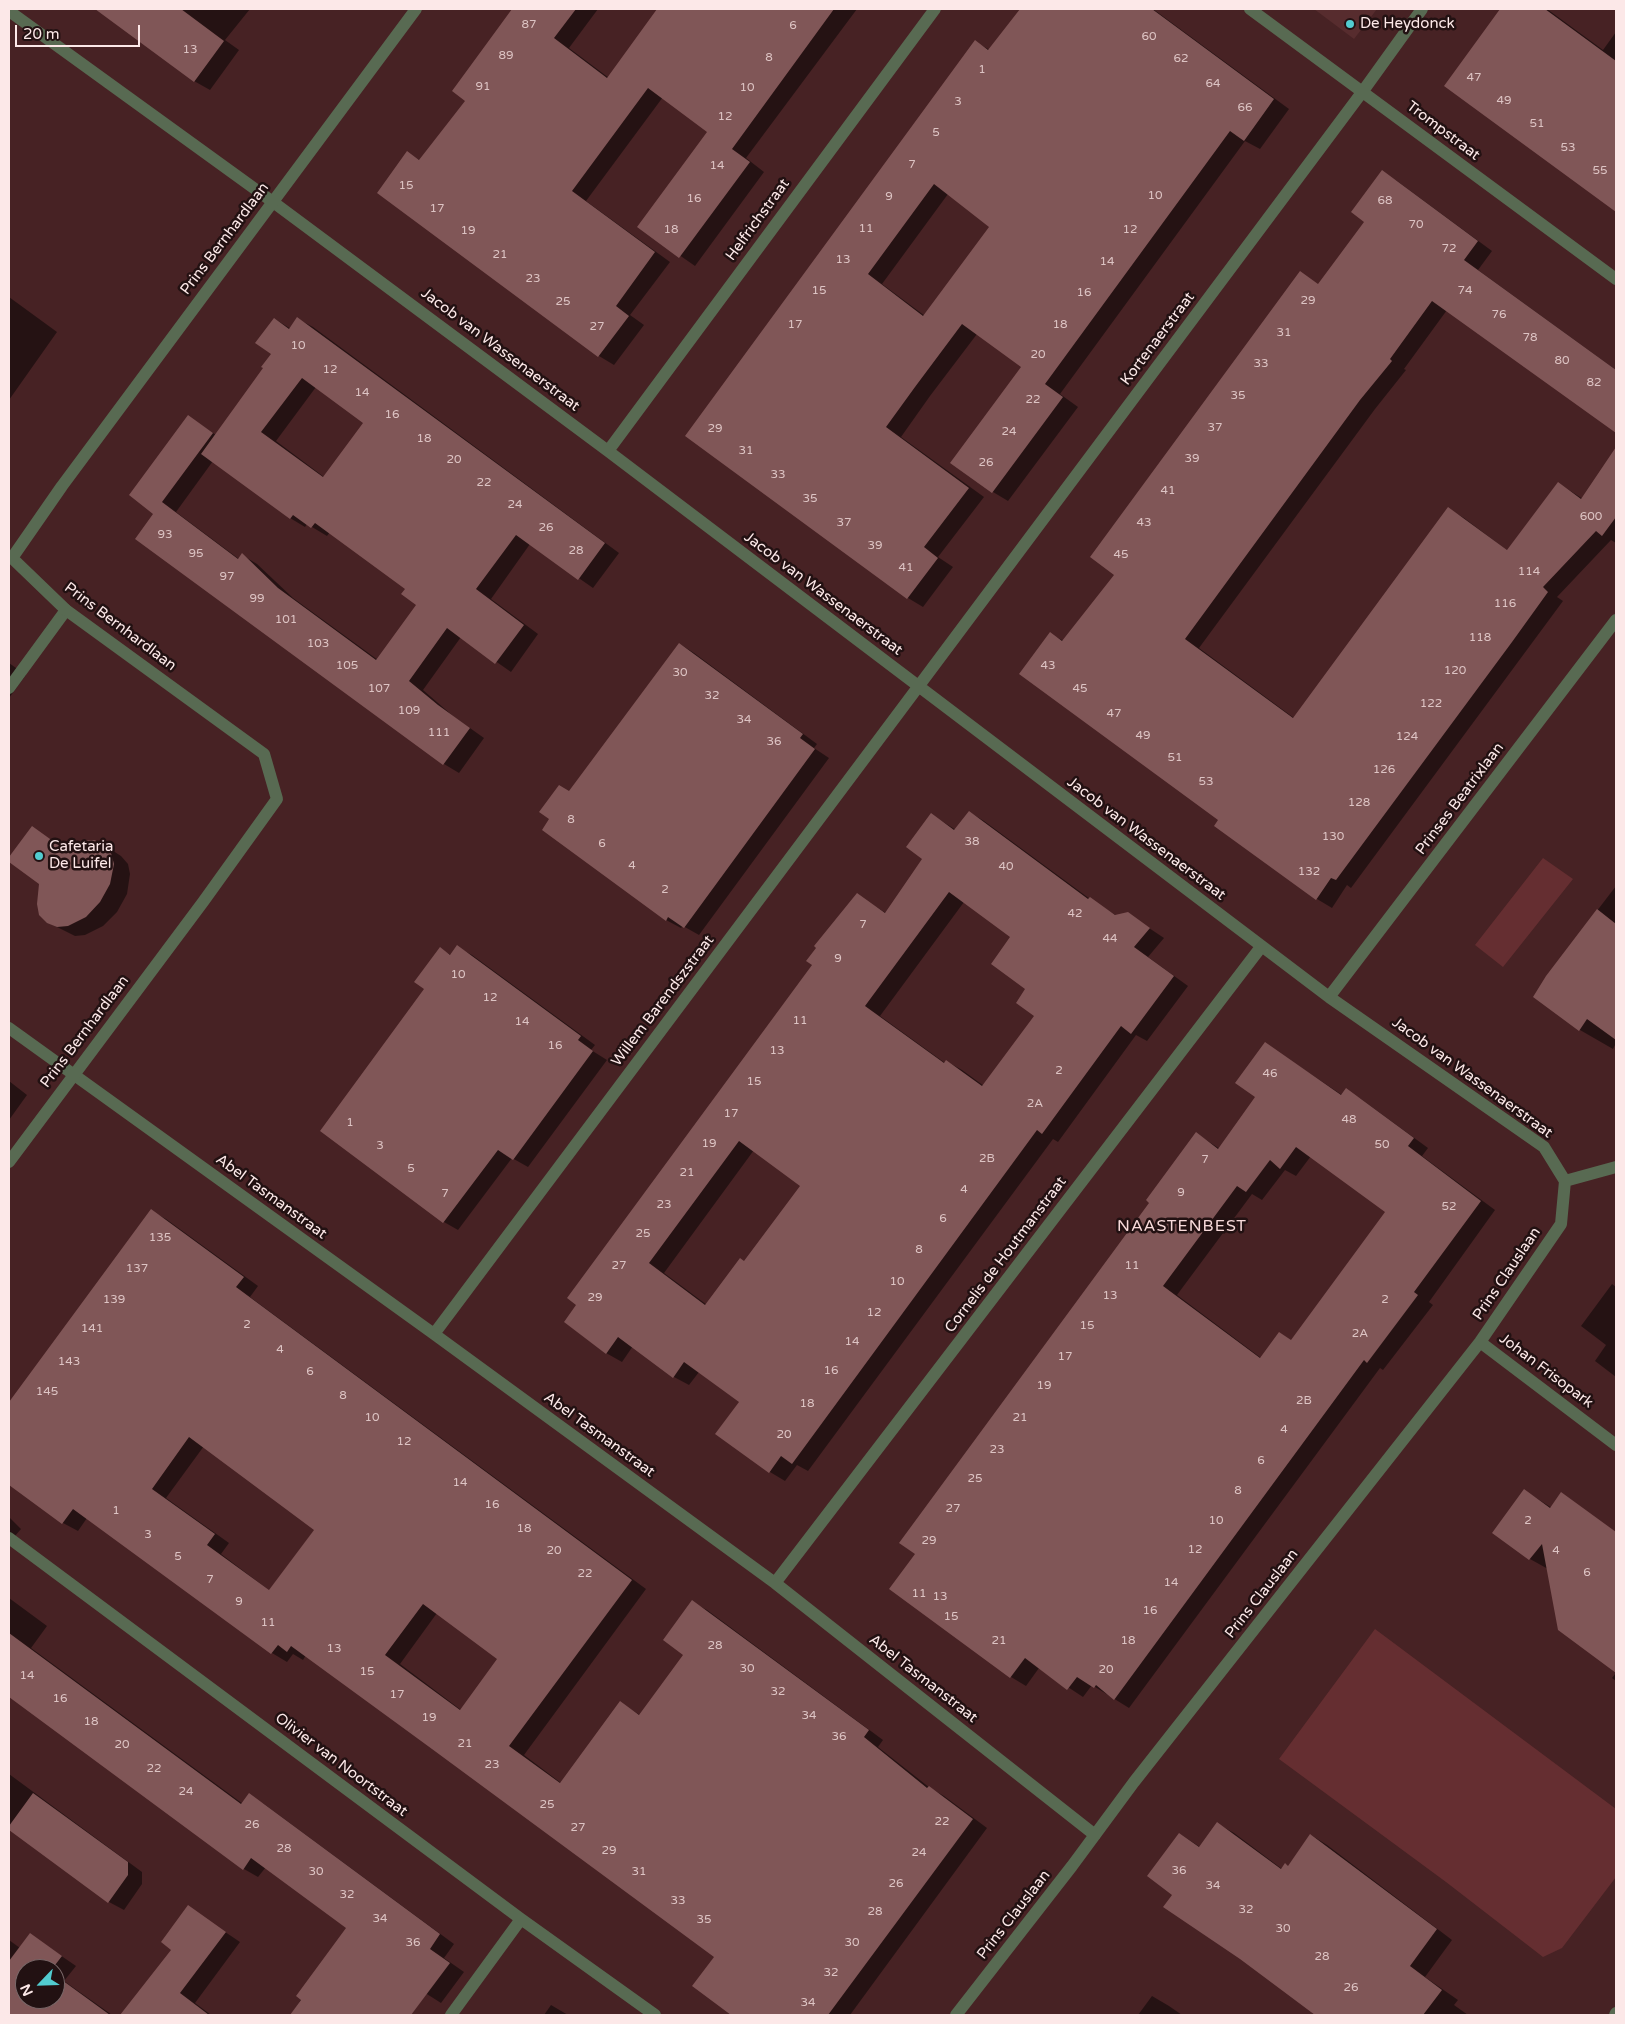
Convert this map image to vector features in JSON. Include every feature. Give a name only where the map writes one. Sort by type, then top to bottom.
[{"type":"street","name":"Prins Bernhardlaan","points":[[9,1162],[72,1075],[203,902],[277,799],[264,754],[66,610],[11,557],[416,9]]},
{"type":"street","name":"Helfrichstraat","points":[[608,451],[935,9]]},
{"type":"street","name":"Trompstraat","points":[[1250,9],[1616,279]]},
{"type":"street","name":"Kortenaerstraat","points":[[918,687],[1422,9]]},
{"type":"street","name":"Jacob van Wassenaerstraat","points":[[9,11],[273,202],[608,451],[1329,997],[1544,1148],[1565,1181]]},
{"type":"street","points":[[9,688],[66,610]]},
{"type":"street","name":"Prinses Beatrixlaan","points":[[1329,997],[1616,620]]},
{"type":"street","name":"Willem Barendszstraat","points":[[434,1334],[918,687]]},
{"type":"street","name":"Cornelis de Houtmanstraat","points":[[775,1583],[1262,947]]},
{"type":"street","name":"Abel Tasmanstraat","points":[[9,1028],[434,1334],[775,1583],[1096,1835]]},
{"type":"street","points":[[1565,1181],[1616,1166]]},
{"type":"street","name":"Prins Clauslaan","points":[[956,2015],[1096,1835],[1140,1774],[1480,1342],[1561,1224],[1565,1181]]},
{"type":"street","name":"Johan Frisopark","points":[[1480,1342],[1616,1445]]},
{"type":"street","name":"Olivier van Noortstraat","points":[[9,1538],[521,1918],[655,2015]]},
{"type":"street","points":[[451,2015],[521,1918]]},
{"type":"shaded area","name":"De Heydonck","points":[[1314,9],[1377,9],[1354,39]]},
{"type":"shaded area","points":[[1543,858],[1573,879],[1503,967],[1475,945]]},
{"type":"shaded area","points":[[1375,1629],[1616,1809],[1616,1877],[1562,1948],[1543,1957],[1446,1882],[1279,1759]]},
{"type":"building","points":[[95,9],[181,9],[224,41],[194,82]]},
{"type":"building","points":[[512,9],[576,9],[554,38],[607,78],[657,9],[834,9],[732,149],[750,162],[679,258],[637,227],[707,132],[648,88],[572,191],[655,252],[616,306],[629,316],[598,357],[377,193],[407,151],[419,160],[465,101],[452,91]]},
{"type":"building","points":[[1020,9],[1152,9],[1274,99],[1244,141],[1230,131],[1045,384],[1063,397],[992,493],[950,463],[1021,367],[962,324],[915,387],[886,427],[969,488],[924,547],[938,558],[907,599],[685,436],[975,40],[988,50]],"holes":[[[934,184],[989,227],[923,316],[868,274]]]},
{"type":"building","points":[[1500,9],[1545,9],[1616,61],[1616,212],[1444,86]]},
{"type":"building","points":[[1382,170],[1478,241],[1464,260],[1616,370],[1616,433],[1432,301],[1390,359],[1392,361],[1360,400],[1185,639],[1293,718],[1448,507],[1507,550],[1558,482],[1581,499],[1616,447],[1616,517],[1602,536],[1596,531],[1543,587],[1548,592],[1512,642],[1336,880],[1331,878],[1316,900],[1214,826],[1218,820],[1019,674],[1050,632],[1062,641],[1114,575],[1090,557],[1300,271],[1318,284],[1364,222],[1351,212]]},
{"type":"building","points":[[297,317],[605,543],[578,580],[516,535],[476,589],[524,625],[495,664],[447,628],[409,681],[470,728],[443,765],[135,539],[153,514],[129,495],[188,415],[213,433],[162,502],[238,559],[242,553],[278,588],[376,660],[416,605],[401,594],[405,589],[315,523],[311,528],[293,515],[290,519],[201,454],[271,354],[255,343],[274,318],[289,329]],"holes":[[[302,378],[363,423],[323,477],[261,432]]]},
{"type":"building","points":[[679,643],[803,734],[800,738],[815,749],[684,928],[668,917],[666,921],[542,830],[549,819],[539,812],[559,785],[569,791]]},
{"type":"building","points":[[969,811],[1088,899],[1090,897],[1115,915],[1128,912],[1150,928],[1134,947],[1174,976],[1131,1034],[1121,1026],[1042,1134],[1037,1130],[792,1464],[781,1456],[769,1473],[715,1434],[739,1402],[684,1362],[673,1378],[618,1337],[606,1354],[564,1322],[576,1305],[567,1298],[812,965],[806,961],[816,948],[814,946],[857,893],[885,913],[922,859],[906,847],[931,813],[954,830]],"holes":[[[949,892],[1010,937],[991,964],[1025,989],[1016,1003],[1034,1016],[982,1086],[946,1060],[944,1063],[865,1006]],[[739,1141],[800,1186],[744,1261],[740,1258],[705,1305],[649,1263]]]},
{"type":"building","points":[[32,826],[64,849],[82,841],[94,840],[104,844],[111,853],[114,864],[110,884],[100,902],[86,917],[68,926],[57,927],[47,923],[39,915],[37,904],[39,884],[9,862],[9,857]]},
{"type":"building","points":[[1597,909],[1616,924],[1616,1040],[1587,1019],[1579,1031],[1533,997],[1546,976]]},
{"type":"building","points":[[457,945],[581,1036],[578,1040],[593,1051],[513,1160],[498,1150],[443,1223],[320,1131],[424,989],[414,982],[440,947],[450,955]]},
{"type":"building","points":[[1265,1042],[1341,1095],[1346,1088],[1414,1138],[1408,1146],[1481,1201],[1414,1292],[1418,1295],[1367,1363],[1364,1360],[1114,1700],[1096,1685],[1094,1688],[1077,1677],[1067,1690],[1025,1658],[1010,1678],[889,1589],[915,1554],[899,1543],[1149,1203],[1146,1200],[1196,1132],[1218,1149],[1255,1097],[1235,1083]],"holes":[[[1296,1147],[1385,1212],[1291,1340],[1279,1332],[1260,1358],[1163,1286],[1237,1186],[1246,1192],[1270,1160],[1280,1169]]]},
{"type":"building","points":[[151,1209],[244,1277],[236,1287],[632,1580],[509,1746],[560,1783],[620,1701],[639,1715],[683,1655],[663,1640],[692,1600],[869,1730],[864,1737],[927,1788],[929,1786],[973,1819],[828,2015],[731,2015],[692,1986],[714,1957],[432,1749],[291,1646],[287,1652],[278,1645],[271,1654],[73,1509],[62,1524],[9,1485],[9,1402]],"holes":[[[189,1437],[314,1530],[269,1590],[207,1545],[215,1534],[152,1489]],[[423,1604],[497,1659],[460,1710],[385,1655]]]},
{"type":"building","points":[[1524,1489],[1550,1508],[1561,1492],[1616,1532],[1616,1673],[1558,1630],[1542,1544],[1529,1560],[1492,1533]]},
{"type":"building","points":[[9,1633],[241,1804],[249,1793],[440,1934],[430,1949],[450,1963],[411,2015],[290,2015],[301,2000],[296,1996],[346,1928],[251,1858],[243,1870],[9,1697]]},
{"type":"building","points":[[33,1793],[128,1862],[128,1875],[108,1903],[9,1830],[9,1826]]},
{"type":"building","points":[[1217,1822],[1281,1869],[1285,1863],[1288,1866],[1310,1834],[1437,1929],[1410,1966],[1442,1990],[1423,2015],[1315,2015],[1240,1959],[1163,1907],[1172,1895],[1147,1876],[1179,1833],[1199,1847]]},
{"type":"building","points":[[188,1905],[226,1932],[180,1993],[209,2015],[120,2015],[171,1950],[161,1942]]},
{"type":"building","points":[[30,1933],[62,1956],[60,1959],[15,1959],[15,2009],[65,2009],[65,1982],[110,2015],[9,2015],[9,1961]]},
{"type":"place","name":"De Heydonck","points":[[1350,24]]},
{"type":"place","name":"Cafetaria De Luifel","points":[[39,856]]},
{"type":"district","name":"NAASTENBEST","points":[[1182,1227]]}]
